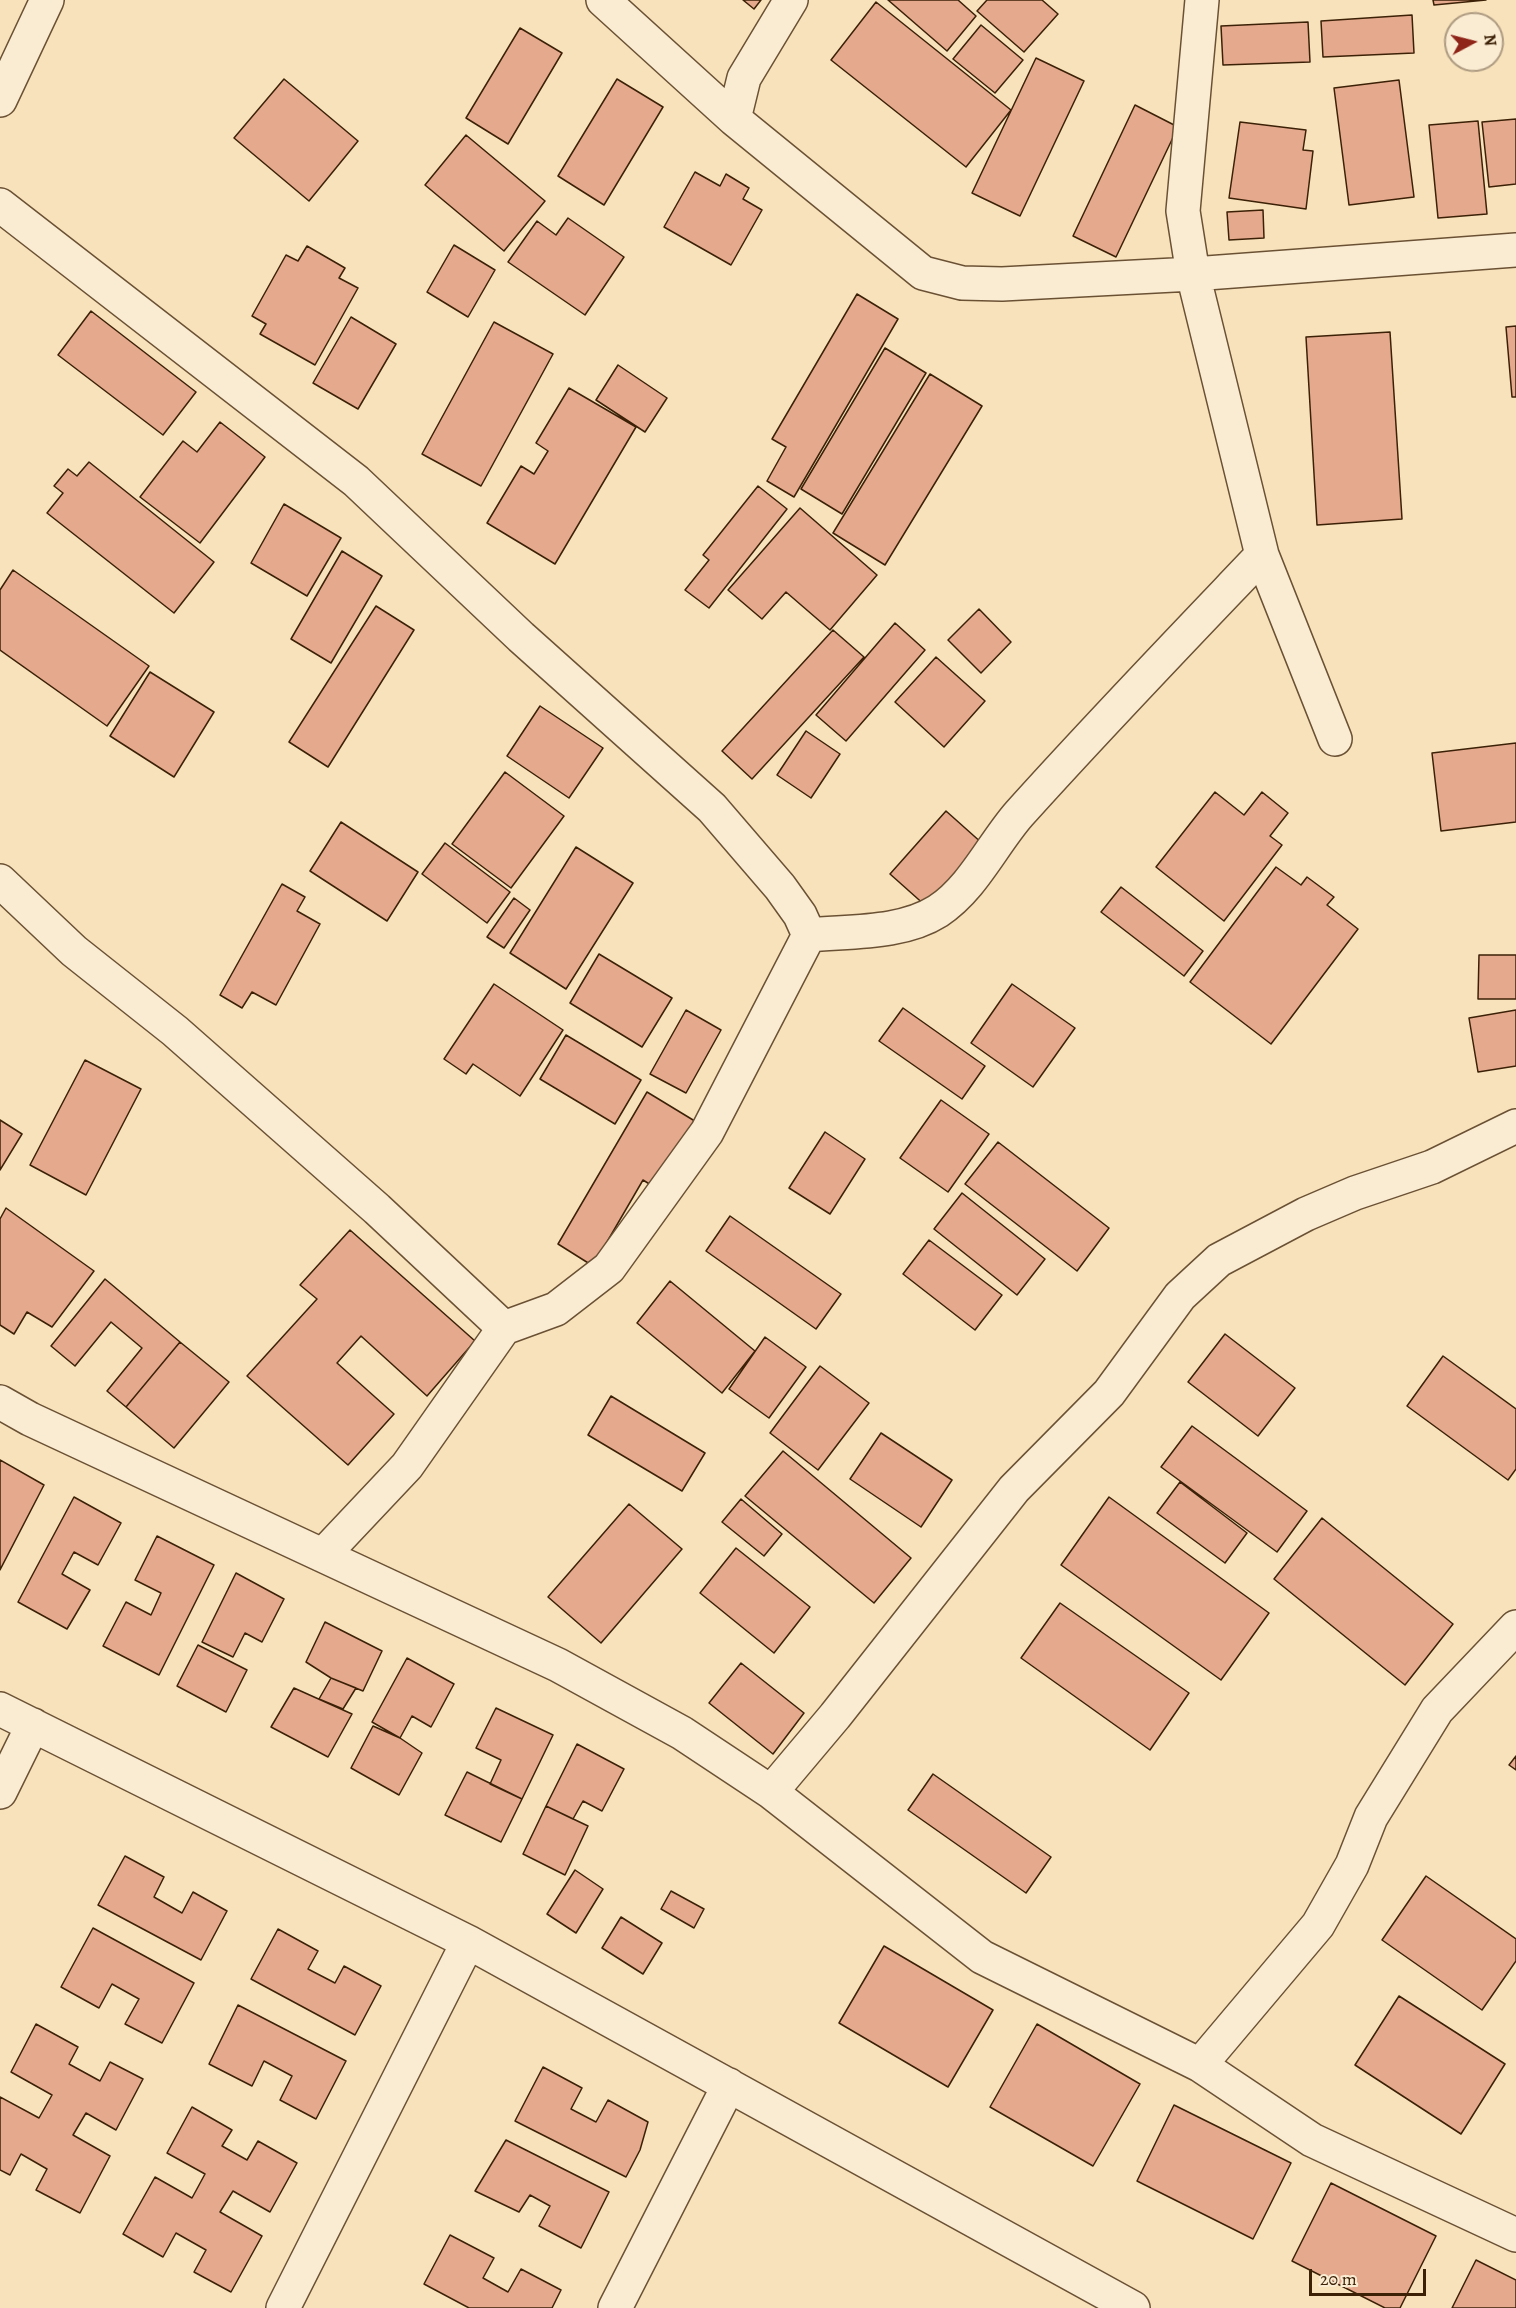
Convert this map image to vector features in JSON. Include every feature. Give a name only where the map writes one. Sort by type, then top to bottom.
[{"type":"street","points":[[0,100],[47,0]]},
{"type":"street","points":[[603,0],[734,119],[923,273],[962,283],[1002,284],[1193,274],[1516,250]]},
{"type":"street","points":[[734,119],[744,78],[791,0]]},
{"type":"street","points":[[1202,0],[1183,211],[1193,274],[1262,555],[1335,739]]},
{"type":"street","points":[[0,205],[356,481],[521,637],[712,808],[780,887],[800,915],[809,935]]},
{"type":"street","points":[[809,935],[906,925],[938,911],[980,870],[1000,835],[1078,749],[1262,555]]},
{"type":"street","points":[[0,881],[74,951],[175,1031],[359,1194],[504,1328]]},
{"type":"street","points":[[324,1554],[407,1466],[504,1328],[556,1309],[609,1268],[638,1231],[707,1132],[809,935]]},
{"type":"street","points":[[771,1792],[850,1698],[1014,1489],[1109,1393],[1180,1296],[1219,1260],[1305,1214],[1355,1193],[1432,1167],[1516,1126]]},
{"type":"street","points":[[0,1402],[41,1424],[558,1665],[682,1733],[771,1792],[982,1957],[1200,2066],[1312,2140],[1516,2235]]},
{"type":"street","points":[[1200,2066],[1318,1925],[1352,1865],[1371,1817],[1437,1710],[1516,1627]]},
{"type":"street","points":[[0,1709],[468,1942],[1133,2308]]},
{"type":"street","points":[[0,1792],[33,1725]]},
{"type":"street","points":[[282,2308],[468,1942]]},
{"type":"street","points":[[615,2308],[729,2085]]},
{"type":"building","points":[[743,0],[761,0],[754,9]]},
{"type":"building","points":[[888,0],[958,0],[976,16],[947,51]]},
{"type":"building","points":[[987,0],[1042,0],[1058,14],[1024,52],[977,11]]},
{"type":"building","points":[[1433,0],[1486,0],[1434,5]]},
{"type":"building","points":[[876,2],[1011,110],[966,167],[831,60]]},
{"type":"building","points":[[1412,15],[1414,53],[1323,57],[1321,21]]},
{"type":"building","points":[[1308,22],[1310,62],[1223,65],[1221,26]]},
{"type":"building","points":[[981,25],[1023,60],[995,93],[953,59]]},
{"type":"building","points":[[520,28],[562,53],[508,144],[466,118]]},
{"type":"building","points":[[1036,58],[1084,81],[1020,216],[972,193]]},
{"type":"building","points":[[284,79],[358,141],[309,201],[234,138]]},
{"type":"building","points":[[617,79],[663,107],[604,205],[558,176]]},
{"type":"building","points":[[1399,80],[1414,197],[1349,205],[1334,88]]},
{"type":"building","points":[[1135,105],[1178,127],[1116,257],[1073,236]]},
{"type":"building","points":[[1516,119],[1516,184],[1489,187],[1482,122]]},
{"type":"building","points":[[1478,121],[1487,214],[1438,218],[1429,125]]},
{"type":"building","points":[[1240,122],[1306,130],[1303,150],[1313,151],[1306,209],[1229,198]]},
{"type":"building","points":[[466,135],[545,201],[504,251],[425,185]]},
{"type":"building","points":[[695,172],[720,186],[726,174],[749,188],[743,199],[762,210],[731,265],[664,227]]},
{"type":"building","points":[[1263,210],[1264,238],[1229,240],[1227,212]]},
{"type":"building","points":[[568,218],[624,257],[585,315],[508,262],[537,221],[556,235]]},
{"type":"building","points":[[454,245],[495,270],[468,317],[427,292]]},
{"type":"building","points":[[307,246],[345,268],[339,278],[358,288],[315,365],[260,334],[266,324],[252,316],[286,255],[298,261]]},
{"type":"building","points":[[857,294],[898,319],[794,497],[767,481],[786,447],[772,439]]},
{"type":"building","points":[[91,311],[196,392],[163,435],[58,355]]},
{"type":"building","points":[[351,317],[396,344],[358,409],[313,383]]},
{"type":"building","points":[[494,322],[553,354],[481,486],[422,454]]},
{"type":"building","points":[[1516,326],[1516,397],[1512,397],[1506,327]]},
{"type":"building","points":[[1390,332],[1402,519],[1317,525],[1306,337]]},
{"type":"building","points":[[885,348],[926,373],[842,514],[801,489]]},
{"type":"building","points":[[618,365],[667,398],[645,432],[596,400]]},
{"type":"building","points":[[930,374],[982,406],[885,565],[833,533]]},
{"type":"building","points":[[569,388],[636,427],[555,564],[487,523],[521,466],[534,474],[548,451],[536,443]]},
{"type":"building","points":[[220,422],[265,457],[200,543],[140,497],[183,441],[197,452]]},
{"type":"building","points":[[89,462],[214,562],[174,613],[47,513],[63,493],[54,486],[68,469],[77,476]]},
{"type":"building","points":[[758,486],[787,509],[709,608],[685,590],[709,560],[703,555]]},
{"type":"building","points":[[284,504],[341,538],[307,596],[251,563]]},
{"type":"building","points":[[800,508],[877,575],[830,630],[786,592],[762,619],[728,590]]},
{"type":"building","points":[[342,551],[382,576],[331,663],[291,639]]},
{"type":"building","points":[[13,570],[149,666],[107,726],[0,650],[0,590]]},
{"type":"building","points":[[376,606],[414,630],[328,767],[289,742]]},
{"type":"building","points":[[979,609],[1011,642],[981,673],[948,640]]},
{"type":"building","points":[[895,623],[925,650],[846,741],[816,715]]},
{"type":"building","points":[[833,630],[864,657],[752,779],[722,751]]},
{"type":"building","points":[[936,657],[985,701],[944,747],[895,702]]},
{"type":"building","points":[[150,672],[214,712],[174,777],[110,736]]},
{"type":"building","points":[[540,706],[603,748],[569,798],[507,756]]},
{"type":"building","points":[[806,731],[840,754],[811,798],[777,775]]},
{"type":"building","points":[[1516,743],[1516,822],[1441,831],[1432,753]]},
{"type":"building","points":[[505,772],[564,816],[511,888],[452,844]]},
{"type":"building","points":[[1215,792],[1244,815],[1262,792],[1288,813],[1270,836],[1282,845],[1224,921],[1156,867]]},
{"type":"building","points":[[946,811],[983,844],[927,907],[890,874]]},
{"type":"building","points":[[341,822],[418,872],[387,921],[310,871]]},
{"type":"building","points":[[445,843],[510,892],[487,923],[422,874]]},
{"type":"building","points":[[576,847],[633,883],[566,989],[510,953]]},
{"type":"building","points":[[1276,867],[1301,885],[1307,877],[1334,897],[1327,905],[1358,929],[1271,1044],[1190,982]]},
{"type":"building","points":[[282,884],[305,897],[297,911],[320,924],[276,1005],[252,992],[242,1008],[220,995]]},
{"type":"building","points":[[1121,887],[1203,951],[1184,976],[1101,912]]},
{"type":"building","points":[[514,898],[530,910],[504,948],[487,937]]},
{"type":"building","points":[[599,954],[672,998],[642,1047],[570,1003]]},
{"type":"building","points":[[1479,955],[1516,955],[1516,999],[1478,999]]},
{"type":"building","points":[[494,984],[563,1030],[520,1096],[473,1064],[466,1074],[444,1059]]},
{"type":"building","points":[[1012,984],[1075,1028],[1033,1087],[971,1043]]},
{"type":"building","points":[[903,1008],[985,1066],[962,1099],[879,1041]]},
{"type":"building","points":[[686,1010],[721,1030],[686,1093],[650,1074]]},
{"type":"building","points":[[1516,1010],[1516,1066],[1478,1072],[1469,1018]]},
{"type":"building","points":[[566,1035],[641,1080],[615,1124],[540,1079]]},
{"type":"building","points":[[85,1060],[141,1089],[86,1195],[30,1165]]},
{"type":"building","points":[[647,1092],[698,1123],[659,1190],[643,1180],[593,1266],[558,1244]]},
{"type":"building","points":[[941,1100],[989,1134],[948,1192],[900,1158]]},
{"type":"building","points":[[0,1120],[22,1134],[0,1170]]},
{"type":"building","points":[[825,1132],[865,1159],[830,1214],[789,1188]]},
{"type":"building","points":[[998,1142],[1109,1228],[1077,1271],[965,1184]]},
{"type":"building","points":[[962,1193],[1045,1259],[1017,1295],[934,1229]]},
{"type":"building","points":[[6,1208],[94,1271],[52,1327],[27,1312],[14,1334],[0,1325],[0,1219]]},
{"type":"building","points":[[730,1216],[841,1294],[816,1329],[706,1251]]},
{"type":"building","points":[[350,1230],[475,1341],[427,1396],[361,1336],[337,1363],[394,1414],[348,1465],[247,1376],[317,1299],[300,1285]]},
{"type":"building","points":[[929,1240],[1002,1295],[975,1330],[903,1274]]},
{"type":"building","points":[[105,1279],[180,1342],[126,1407],[107,1391],[142,1348],[111,1322],[75,1366],[51,1346]]},
{"type":"building","points":[[670,1281],[755,1351],[722,1393],[637,1323]]},
{"type":"building","points":[[1225,1334],[1295,1388],[1258,1436],[1188,1382]]},
{"type":"building","points":[[765,1337],[806,1367],[769,1418],[729,1389]]},
{"type":"building","points":[[180,1342],[229,1382],[174,1448],[126,1407]]},
{"type":"building","points":[[1443,1356],[1516,1409],[1516,1469],[1508,1480],[1407,1406]]},
{"type":"building","points":[[820,1366],[869,1403],[818,1470],[770,1433]]},
{"type":"building","points":[[611,1396],[705,1453],[682,1491],[588,1435]]},
{"type":"building","points":[[1192,1426],[1307,1511],[1277,1552],[1161,1467]]},
{"type":"building","points":[[881,1433],[952,1480],[921,1527],[850,1479]]},
{"type":"building","points":[[783,1451],[911,1558],[874,1603],[745,1496]]},
{"type":"building","points":[[0,1460],[44,1485],[0,1570]]},
{"type":"building","points":[[1180,1482],[1247,1533],[1225,1563],[1157,1513]]},
{"type":"building","points":[[74,1497],[121,1523],[98,1565],[74,1552],[62,1574],[90,1590],[67,1629],[18,1602]]},
{"type":"building","points":[[1109,1497],[1269,1613],[1221,1680],[1061,1565]]},
{"type":"building","points":[[741,1499],[782,1534],[764,1556],[722,1522]]},
{"type":"building","points":[[629,1504],[682,1549],[601,1643],[548,1597]]},
{"type":"building","points":[[1322,1518],[1453,1624],[1405,1685],[1274,1579]]},
{"type":"building","points":[[157,1536],[214,1565],[159,1675],[103,1646],[126,1602],[151,1615],[161,1593],[135,1580]]},
{"type":"building","points":[[736,1548],[810,1607],[774,1653],[700,1593]]},
{"type":"building","points":[[236,1573],[284,1599],[262,1642],[245,1633],[233,1657],[202,1642]]},
{"type":"building","points":[[1060,1603],[1189,1693],[1150,1750],[1021,1658]]},
{"type":"building","points":[[325,1622],[382,1651],[363,1691],[331,1678],[306,1662]]},
{"type":"building","points":[[198,1645],[247,1670],[226,1712],[177,1686]]},
{"type":"building","points":[[407,1658],[454,1684],[431,1727],[412,1716],[400,1738],[372,1722]]},
{"type":"building","points":[[741,1663],[804,1713],[773,1754],[709,1703]]},
{"type":"building","points":[[331,1678],[356,1688],[343,1709],[319,1699]]},
{"type":"building","points":[[294,1688],[352,1714],[328,1757],[271,1727]]},
{"type":"building","points":[[496,1708],[553,1735],[522,1799],[490,1784],[501,1760],[476,1748]]},
{"type":"building","points":[[373,1726],[400,1738],[422,1753],[399,1795],[351,1768]]},
{"type":"building","points":[[577,1744],[624,1769],[602,1811],[583,1801],[573,1819],[546,1806]]},
{"type":"building","points":[[1516,1756],[1516,1770],[1509,1765]]},
{"type":"building","points":[[467,1772],[522,1799],[501,1842],[445,1815]]},
{"type":"building","points":[[933,1774],[1051,1857],[1026,1893],[908,1810]]},
{"type":"building","points":[[546,1806],[588,1826],[565,1875],[523,1854]]},
{"type":"building","points":[[125,1856],[164,1877],[154,1897],[182,1913],[193,1892],[227,1911],[201,1960],[98,1905]]},
{"type":"building","points":[[575,1870],[603,1889],[576,1933],[547,1914]]},
{"type":"building","points":[[1426,1876],[1516,1939],[1516,1961],[1482,2010],[1382,1940]]},
{"type":"building","points":[[671,1891],[704,1909],[694,1928],[661,1909]]},
{"type":"building","points":[[621,1917],[662,1943],[643,1974],[602,1948]]},
{"type":"building","points":[[93,1928],[194,1983],[162,2043],[125,2024],[139,1999],[112,1984],[99,2008],[61,1987]]},
{"type":"building","points":[[278,1929],[318,1951],[308,1969],[335,1983],[344,1966],[381,1986],[355,2035],[251,1979]]},
{"type":"building","points":[[884,1946],[993,2010],[948,2087],[839,2023]]},
{"type":"building","points":[[1399,1996],[1505,2064],[1461,2134],[1355,2065]]},
{"type":"building","points":[[238,2005],[346,2061],[316,2119],[280,2100],[292,2076],[264,2061],[252,2086],[209,2064]]},
{"type":"building","points":[[36,2024],[78,2047],[69,2064],[100,2081],[110,2062],[143,2079],[116,2130],[86,2113],[73,2135],[110,2156],[80,2213],[36,2190],[47,2169],[21,2154],[10,2175],[0,2170],[0,2097],[39,2118],[52,2095],[11,2072]]},
{"type":"building","points":[[1037,2024],[1140,2084],[1093,2166],[990,2107]]},
{"type":"building","points":[[543,2067],[582,2088],[571,2109],[596,2122],[608,2100],[648,2122],[640,2150],[626,2177],[515,2121]]},
{"type":"building","points":[[1174,2105],[1291,2163],[1253,2239],[1137,2181]]},
{"type":"building","points":[[192,2107],[232,2130],[222,2146],[247,2160],[258,2141],[297,2163],[270,2212],[233,2191],[220,2212],[262,2236],[231,2292],[194,2272],[206,2250],[176,2233],[163,2257],[123,2234],[155,2177],[192,2198],[205,2174],[167,2153]]},
{"type":"building","points":[[506,2140],[609,2192],[581,2248],[539,2226],[550,2206],[530,2195],[519,2212],[475,2191]]},
{"type":"building","points":[[1331,2183],[1436,2236],[1400,2308],[1385,2308],[1292,2261]]},
{"type":"building","points":[[450,2235],[494,2258],[483,2278],[508,2292],[521,2269],[561,2290],[552,2308],[469,2308],[424,2284]]},
{"type":"building","points":[[1476,2260],[1516,2280],[1516,2308],[1452,2308]]}]
